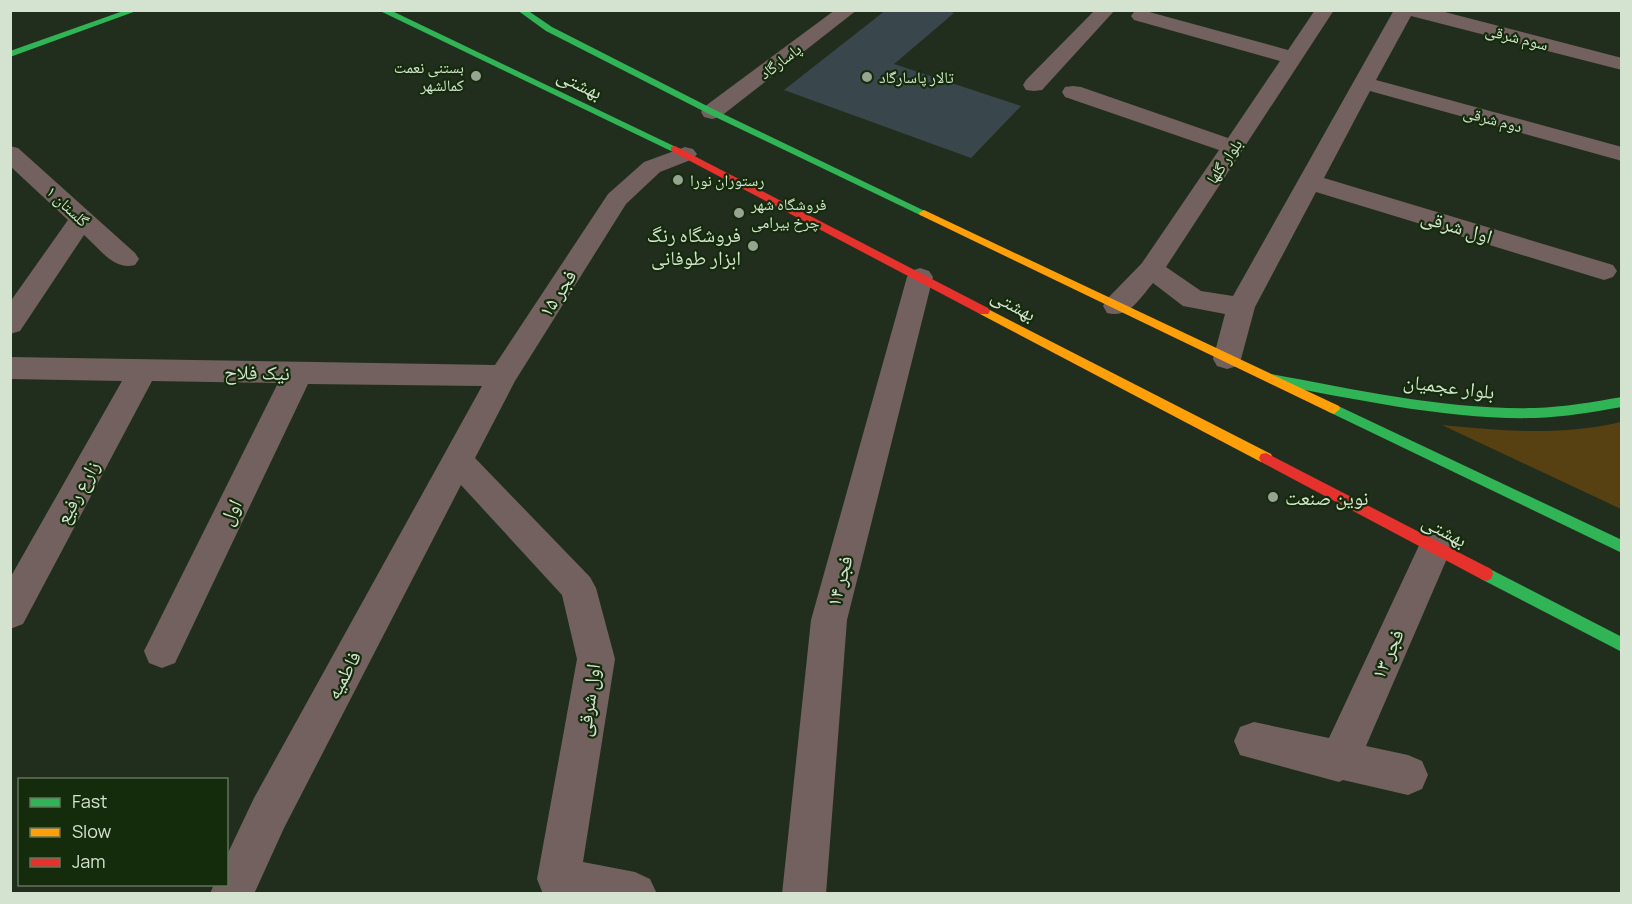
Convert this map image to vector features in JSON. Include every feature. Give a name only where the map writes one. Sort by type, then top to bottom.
[{"type":"main road","points":[[10,54],[135,10]]},
{"type":"main road","name":"بهشتی","points":[[382,10],[685,154],[1622,645]]},
{"type":"main road","points":[[406,10],[412,26]]},
{"type":"main road","name":"بهشتی","points":[[521,10],[549,29],[712,112],[1622,547]]},
{"type":"main road","name":"بلوار عجمیان","points":[[1271,379],[1472,411],[1536,414],[1593,409],[1622,402]]},
{"type":"street","points":[[540,10],[549,29]]},
{"type":"street","name":"پاسارگاد","points":[[712,112],[848,10]]},
{"type":"street","points":[[1034,85],[1106,10]]},
{"type":"street","name":"بلوار گلها","points":[[1117,306],[1151,269],[1325,10]]},
{"type":"street","points":[[1227,359],[1241,307],[1404,10]]},
{"type":"street","name":"سوم شرقی","points":[[1412,10],[1622,64]]},
{"type":"street","points":[[1141,16],[1293,58]]},
{"type":"street","name":"دوم شرقی","points":[[1364,83],[1622,154]]},
{"type":"street","points":[[1073,93],[1233,147]]},
{"type":"street","name":"گلستان ۱","points":[[10,153],[126,259]]},
{"type":"street","name":"فجر ۱۵","points":[[458,460],[503,376],[617,199],[652,167],[685,154]]},
{"type":"street","name":"اول شرقی","points":[[1310,182],[1604,271]]},
{"type":"street","points":[[10,324],[82,219]]},
{"type":"street","points":[[1151,269],[1192,298],[1241,307]]},
{"type":"street","name":"فجر ۱۴","points":[[804,894],[829,620],[920,277]]},
{"type":"street","name":"نیک فلاح","points":[[10,368],[503,376]]},
{"type":"street","name":"زارع رفیع","points":[[10,613],[143,370]]},
{"type":"street","name":"اول","points":[[162,651],[298,373]]},
{"type":"street","name":"اول شرقی","points":[[458,460],[578,588],[596,659],[559,879],[635,894]]},
{"type":"street","name":"فاطمیه","points":[[232,894],[269,813],[458,460]]},
{"type":"street","name":"فجر ۱۳","points":[[1339,762],[1435,547]]},
{"type":"street","points":[[1254,741],[1339,762],[1408,775]]},
{"type":"shaded area","points":[[1621,422],[1621,509],[1442,425],[1554,431]]},
{"type":"building","name":"تالار پاسارگاد","points":[[886,10],[947,10],[954,13],[894,64],[1021,106],[971,158],[784,90]]},
{"type":"traffic: fast","points":[[10,54],[135,10]]},
{"type":"traffic: fast","points":[[382,10],[675,149]]},
{"type":"traffic: fast","points":[[521,10],[549,29],[712,112],[924,213]]},
{"type":"traffic: fast","points":[[1271,379],[1469,411],[1535,413],[1622,402]]},
{"type":"traffic: fast","points":[[1334,409],[1622,547]]},
{"type":"traffic: fast","points":[[1486,574],[1622,645]]},
{"type":"traffic: slow","points":[[924,213],[1334,409]]},
{"type":"traffic: slow","points":[[984,311],[1266,458]]},
{"type":"traffic: jam","points":[[675,149],[984,311]]},
{"type":"traffic: jam","points":[[1266,458],[1486,574]]},
{"type":"place","name":"بستنی نعمت کمالشهر","points":[[476,76]]},
{"type":"place","name":"تالار پاسارگاد","points":[[867,77]]},
{"type":"place","name":"رستوران نورا","points":[[678,180]]},
{"type":"place","name":"فروشگاه شهر چرخ بیرامی","points":[[739,213]]},
{"type":"place","name":"فروشگاه رنگ ابزار طوفانی","points":[[753,246]]},
{"type":"place","name":"نوین صنعت","points":[[1273,497]]}]
